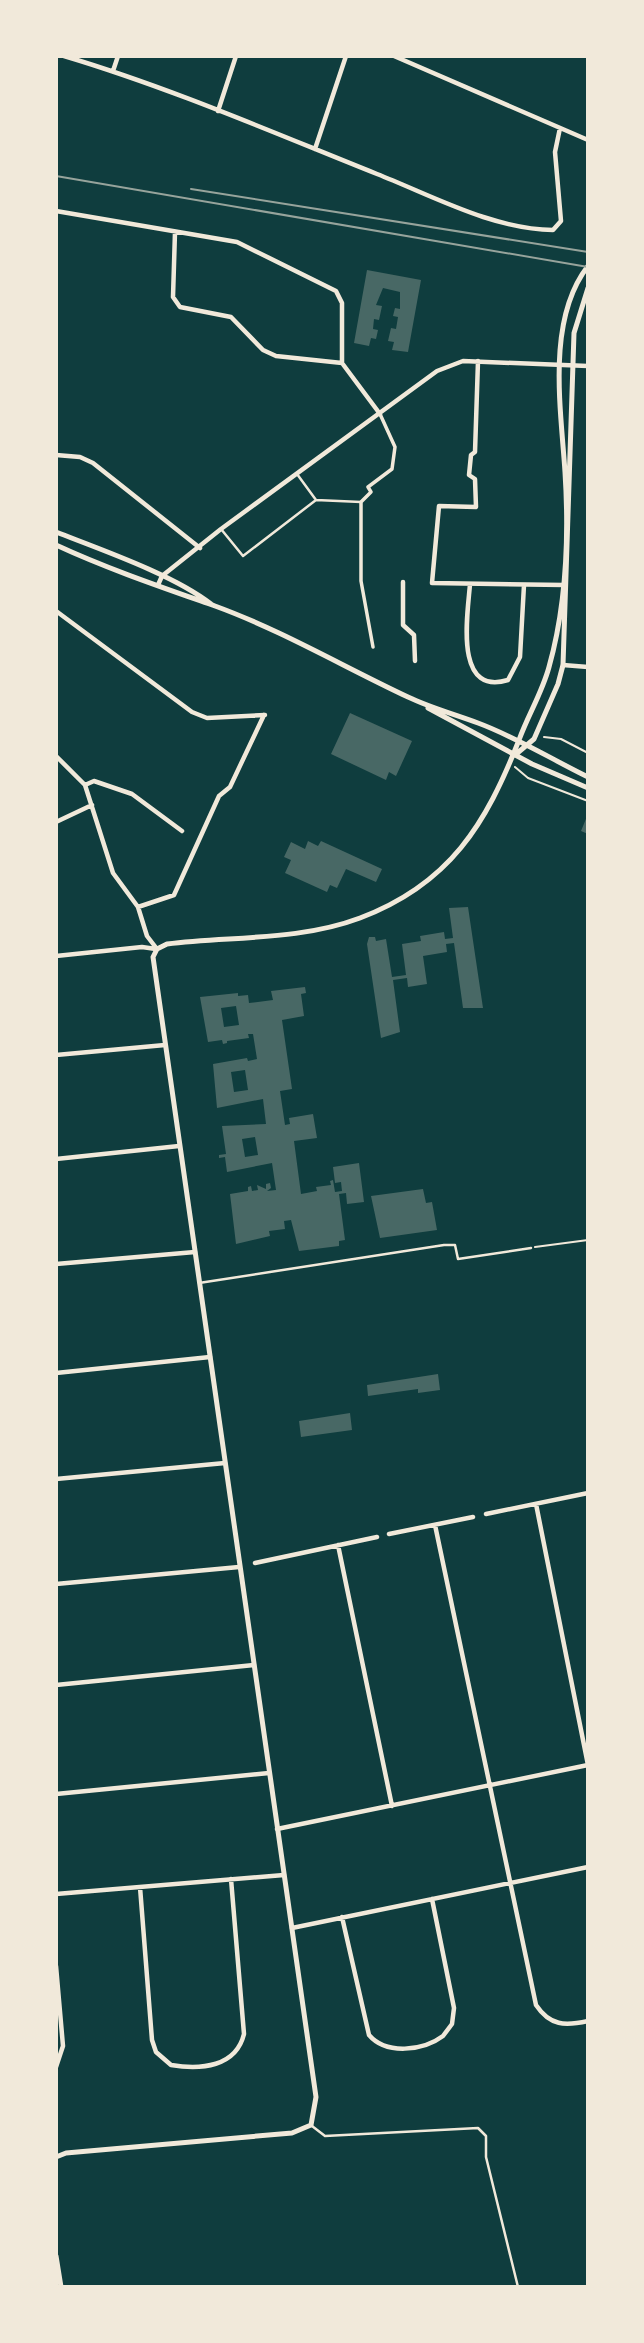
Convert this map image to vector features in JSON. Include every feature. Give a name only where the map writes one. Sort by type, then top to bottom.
[{"type":"street","points":[[64,56],[113,71],[218,111],[491,219],[553,230],[558,227],[562,214],[555,152],[560,128]]},
{"type":"street","points":[[113,71],[118,56]]},
{"type":"street","points":[[218,111],[236,56]]},
{"type":"street","points":[[315,149],[345,56]]},
{"type":"street","points":[[394,56],[588,140]]},
{"type":"street","points":[[56,211],[252,247],[336,291],[342,303],[342,363],[380,414],[395,447],[391,469],[368,487],[371,492],[361,502],[361,582],[373,647]]},
{"type":"street","points":[[175,232],[173,297],[180,307],[231,317],[263,350],[276,356],[342,363]]},
{"type":"street","points":[[56,2157],[66,2153],[292,2133],[311,2125],[316,2097],[153,963],[157,949],[162,945],[303,933],[348,922],[390,905],[430,878],[461,849],[489,808],[515,755],[518,741],[540,695],[550,666],[565,585],[561,365],[565,319],[588,266]]},
{"type":"street","points":[[515,755],[534,739],[558,684],[563,665],[575,333],[588,288]]},
{"type":"street","points":[[478,361],[475,452],[471,455],[469,475],[475,479],[476,507],[439,506],[438,547],[433,556],[432,583],[565,585]]},
{"type":"street","points":[[158,585],[162,576],[222,528],[437,371],[454,363],[478,361],[588,366]]},
{"type":"street","points":[[56,455],[80,457],[93,463],[200,548]]},
{"type":"street","points":[[56,532],[162,576],[196,592],[214,606]]},
{"type":"street","points":[[56,545],[123,576],[158,585],[192,601],[214,606],[419,702],[518,741],[588,777]]},
{"type":"street","points":[[403,582],[403,625],[414,635],[415,662]]},
{"type":"street","points":[[470,584],[468,659],[476,672],[500,682],[509,680],[520,657],[524,585]]},
{"type":"street","points":[[56,611],[192,712],[208,718],[265,715],[230,787],[219,796],[174,895],[138,907]]},
{"type":"street","points":[[563,665],[588,667]]},
{"type":"street","points":[[419,702],[515,755],[588,788]]},
{"type":"street","points":[[56,756],[85,785],[113,873],[138,907],[147,936],[157,949]]},
{"type":"street","points":[[85,785],[94,780],[117,786],[182,831]]},
{"type":"street","points":[[56,822],[92,805]]},
{"type":"street","points":[[56,956],[142,947],[157,949]]},
{"type":"street","points":[[56,1055],[165,1045]]},
{"type":"street","points":[[56,1160],[179,1146]]},
{"type":"street","points":[[56,1264],[195,1252]]},
{"type":"street","points":[[56,1373],[210,1357]]},
{"type":"street","points":[[56,1479],[225,1463]]},
{"type":"street","points":[[486,1514],[588,1493]]},
{"type":"street","points":[[277,1829],[588,1765],[536,1504]]},
{"type":"street","points":[[389,1534],[473,1517]]},
{"type":"street","points":[[435,1525],[536,2006],[542,2015],[559,2025],[588,2021]]},
{"type":"street","points":[[255,1563],[377,1537]]},
{"type":"street","points":[[338,1545],[392,1806]]},
{"type":"street","points":[[56,1584],[240,1567]]},
{"type":"street","points":[[56,1685],[254,1665]]},
{"type":"street","points":[[56,1794],[269,1773]]},
{"type":"street","points":[[292,1928],[588,1867]]},
{"type":"street","points":[[56,1894],[284,1875]]},
{"type":"street","points":[[140,1887],[152,2040],[156,2052],[171,2065],[219,2064],[235,2054],[244,2034],[231,1879]]},
{"type":"street","points":[[342,1917],[369,2035],[386,2048],[413,2046],[439,2039],[448,2031],[454,2016],[432,1899]]},
{"type":"street","points":[[56,1966],[62,2046],[56,2067]]},
{"type":"street","points":[[56,2256],[61,2287]]},
{"type":"lane","points":[[297,474],[316,500]]},
{"type":"lane","points":[[222,528],[243,556],[316,500],[361,502]]},
{"type":"lane","points":[[199,1283],[444,1245],[455,1245],[458,1259],[531,1248]]},
{"type":"lane","points":[[311,2125],[325,2136],[478,2128],[486,2136],[486,2157],[518,2287]]},
{"type":"path","points":[[534,739],[547,736],[561,739],[588,753]]},
{"type":"path","points":[[511,764],[528,778],[588,801]]},
{"type":"path","points":[[531,1248],[588,1240]]},
{"type":"building","points":[[367,270],[421,280],[408,352],[392,350],[394,342],[388,341],[391,328],[396,329],[398,317],[393,316],[395,308],[400,309],[400,292],[383,288],[376,305],[382,306],[379,320],[374,319],[373,329],[378,330],[376,339],[371,338],[369,346],[354,343]]},
{"type":"building","points":[[350,713],[412,741],[396,776],[389,772],[386,780],[331,754]]},
{"type":"building","points":[[588,814],[588,834],[581,831]]},
{"type":"building","points":[[308,841],[318,846],[321,841],[382,869],[376,882],[346,869],[337,888],[330,885],[327,892],[285,873],[291,860],[284,857],[291,842],[305,849]]},
{"type":"building","points":[[468,907],[483,1008],[463,1008],[454,943],[446,944],[447,952],[423,956],[427,984],[408,987],[407,978],[393,980],[400,1032],[381,1038],[367,944],[369,937],[375,937],[376,941],[386,939],[392,977],[406,975],[402,944],[421,941],[420,936],[444,932],[445,939],[453,938],[449,908]]},
{"type":"building","points":[[305,987],[306,993],[301,994],[304,1016],[282,1020],[292,1089],[280,1091],[285,1125],[290,1124],[289,1118],[313,1114],[317,1138],[294,1141],[301,1194],[317,1191],[316,1187],[331,1185],[330,1181],[333,1180],[335,1192],[342,1191],[341,1182],[335,1183],[333,1167],[359,1163],[364,1202],[347,1204],[346,1193],[339,1194],[345,1240],[339,1241],[339,1246],[299,1251],[291,1220],[284,1221],[285,1229],[269,1231],[270,1236],[236,1244],[230,1194],[248,1191],[251,1186],[252,1191],[258,1190],[257,1185],[266,1189],[266,1184],[270,1183],[271,1188],[267,1191],[276,1190],[272,1163],[227,1172],[225,1157],[219,1158],[219,1155],[226,1154],[222,1126],[266,1124],[263,1099],[217,1108],[213,1064],[247,1058],[248,1061],[257,1059],[253,1034],[248,1034],[249,1038],[223,1044],[222,1040],[208,1042],[200,997],[238,993],[238,996],[248,995],[249,1003],[273,1000],[271,991]],"holes":[[[236,1006],[239,1025],[224,1027],[221,1008]],[[245,1070],[248,1090],[234,1092],[231,1072]],[[255,1137],[258,1155],[245,1157],[242,1139]]]},
{"type":"building","points":[[423,1189],[426,1203],[432,1202],[437,1230],[380,1238],[371,1196]]},
{"type":"building","points":[[438,1374],[440,1390],[418,1393],[418,1389],[368,1396],[367,1385]]},
{"type":"building","points":[[350,1413],[352,1430],[301,1437],[299,1421]]},
{"type":"tram line","points":[[56,176],[588,267]]},
{"type":"tram line","points":[[191,189],[588,252]]}]
